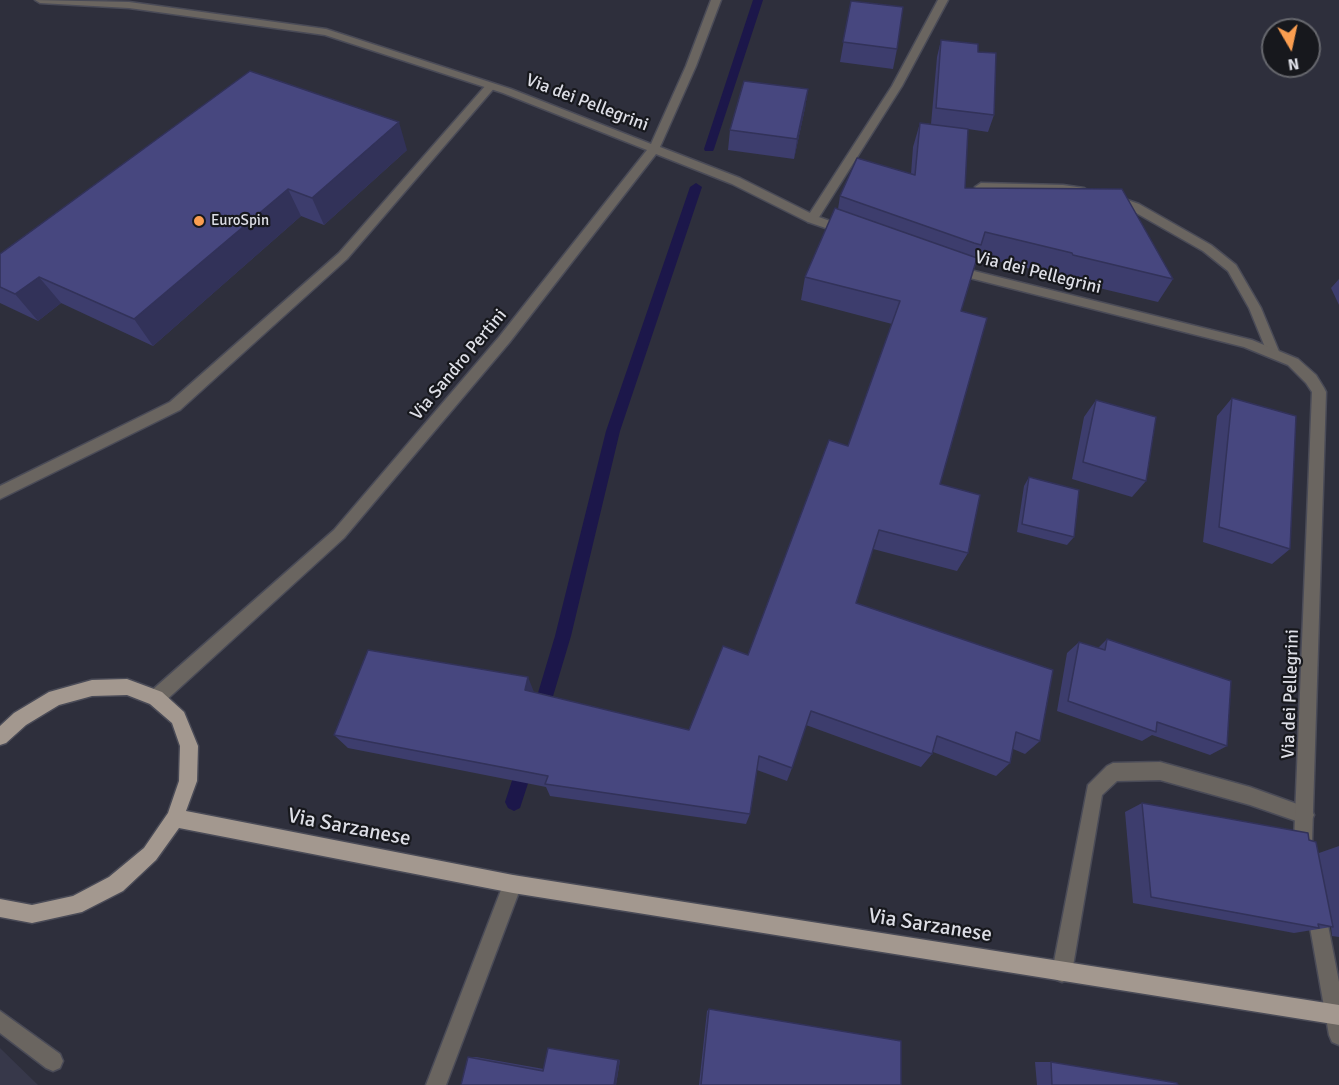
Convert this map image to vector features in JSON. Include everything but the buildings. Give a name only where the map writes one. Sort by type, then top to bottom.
[{"type":"main road","points":[[0,737],[20,719],[55,698],[92,688],[127,687],[156,698],[177,718],[189,746],[188,781],[175,818],[150,854],[116,884],[75,905],[32,914],[0,908]]},
{"type":"main road","name":"Via Sarzanese","points":[[175,818],[513,884],[1337,1015]]},
{"type":"street","name":"Via dei Pellegrini","points":[[40,0],[129,5],[326,32],[491,86],[654,148],[736,181],[812,219],[854,234]]},
{"type":"street","name":"Via Sandro Pertini","points":[[156,698],[339,534],[504,340],[654,148],[691,66],[716,0]]},
{"type":"street","points":[[812,219],[897,86],[943,0]]},
{"type":"street","points":[[0,493],[175,406],[343,256],[491,86]]},
{"type":"street","points":[[981,187],[1064,189],[1099,195],[1135,207],[1207,248],[1232,268],[1255,308],[1274,354]]},
{"type":"street","name":"Via dei Pellegrini","points":[[940,265],[961,273],[1248,343],[1293,362],[1304,370],[1319,392],[1304,842],[1308,865]]},
{"type":"street","points":[[1062,972],[1094,791],[1113,772],[1160,771],[1250,796],[1305,815]]},
{"type":"street","points":[[436,1085],[513,884]]},
{"type":"street","points":[[1314,899],[1339,1035]]},
{"type":"street","points":[[0,1021],[53,1061]]},
{"type":"shaded area","points":[[0,1048],[38,1085],[0,1085]]},
{"type":"waterway","points":[[709,149],[758,0]]},
{"type":"waterway","points":[[540,713],[563,636],[613,431],[696,187]]},
{"type":"waterway","points":[[514,802],[526,762]]},
{"type":"place","name":"EuroSpin","points":[[199,221]]}]
